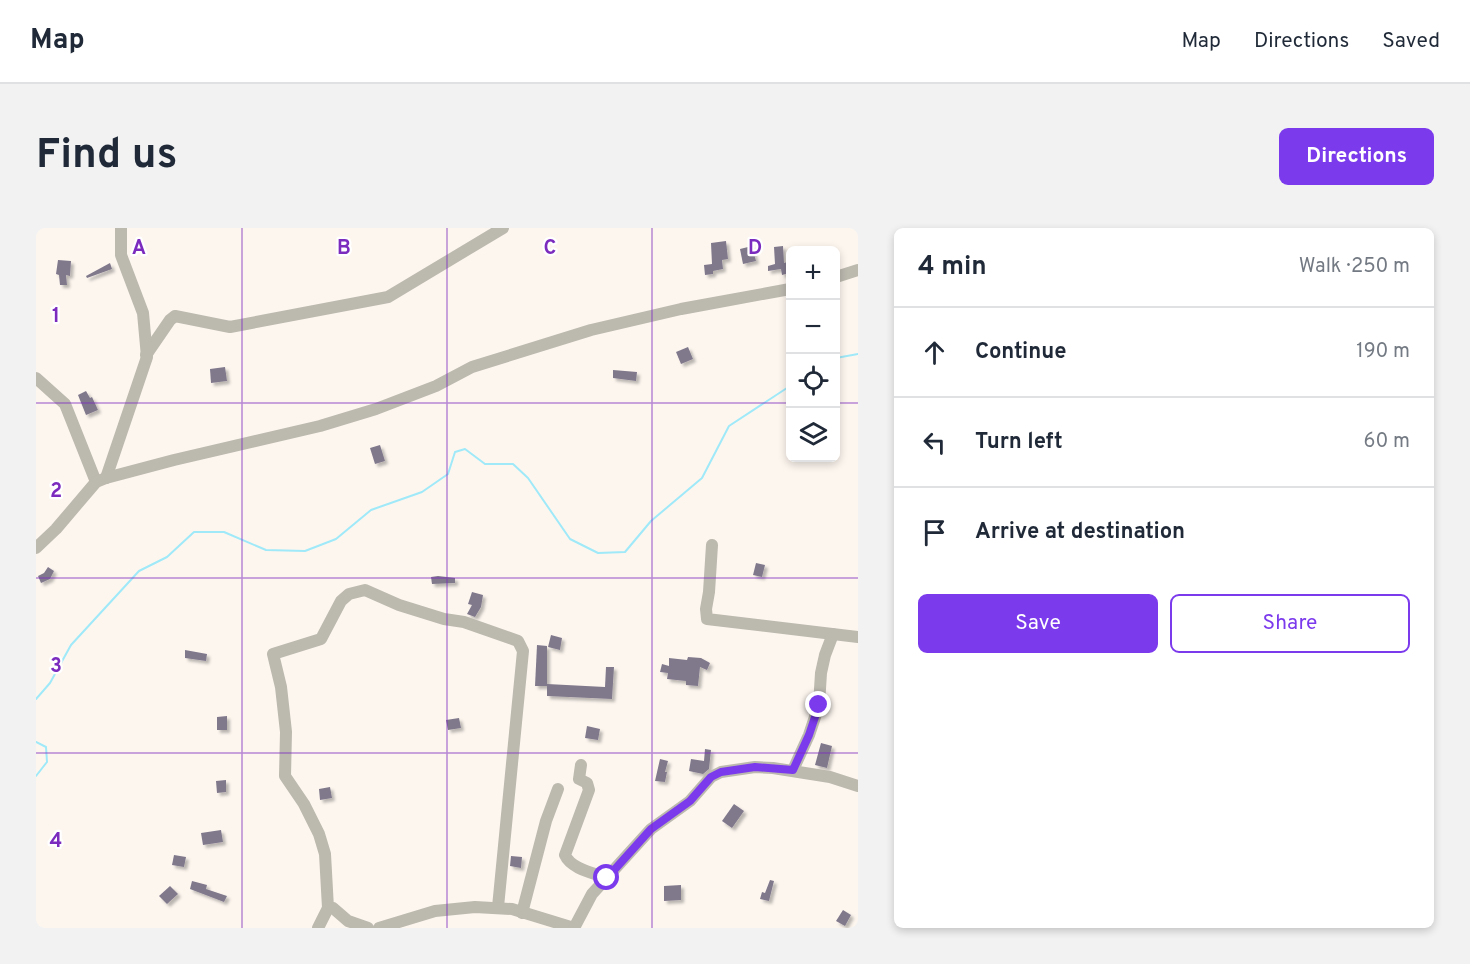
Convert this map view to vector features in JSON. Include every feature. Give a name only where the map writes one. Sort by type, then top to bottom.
[{"type":"street","points":[[121,228],[121,255],[143,313],[146,355]]},
{"type":"street","points":[[36,548],[101,480],[146,355],[175,316],[230,327],[388,297],[503,228]]},
{"type":"street","points":[[840,276],[858,270]]},
{"type":"street","points":[[101,480],[174,459],[320,426],[376,409],[436,386],[472,367],[591,330],[681,309],[786,290]]},
{"type":"street","points":[[36,378],[65,404],[101,480]]},
{"type":"street","points":[[712,545],[707,619],[858,637]]},
{"type":"street","points":[[318,928],[328,908],[325,854],[319,834],[304,804],[285,776],[286,732],[277,662],[273,654],[321,639],[341,601],[349,594],[365,590],[399,605],[444,619],[464,622],[518,641],[523,651],[498,907]]},
{"type":"street","points":[[793,770],[809,735],[819,705],[821,673],[833,634]]},
{"type":"street","points":[[581,765],[579,778],[587,783],[589,790],[565,855],[567,861],[575,866],[607,878]]},
{"type":"street","points":[[380,928],[435,911],[498,907],[512,909],[574,928],[592,894],[651,829],[690,801],[711,777],[721,772],[755,767],[793,770],[830,777],[858,786]]},
{"type":"street","points":[[522,913],[546,820],[558,789]]},
{"type":"street","points":[[328,908],[333,908],[348,921],[368,928]]},
{"type":"building","points":[[726,241],[728,259],[722,260],[723,269],[705,275],[704,265],[712,264],[711,243]]},
{"type":"building","points":[[752,246],[756,261],[743,264],[740,249]]},
{"type":"building","points":[[783,246],[786,274],[782,275],[781,269],[768,271],[768,266],[775,264],[774,247]]},
{"type":"building","points":[[58,260],[71,261],[70,276],[66,275],[67,285],[60,285],[59,275],[56,274]]},
{"type":"building","points":[[110,263],[112,269],[87,278],[86,276]]},
{"type":"building","points":[[688,347],[693,359],[681,364],[676,352]]},
{"type":"building","points":[[225,367],[227,381],[211,383],[210,369]]},
{"type":"building","points":[[613,370],[637,372],[636,381],[613,378]]},
{"type":"building","points":[[86,391],[90,398],[92,397],[98,410],[86,415],[78,395]]},
{"type":"building","points":[[380,445],[385,461],[375,464],[370,448]]},
{"type":"building","points":[[756,563],[765,565],[762,577],[753,575]]},
{"type":"building","points":[[48,567],[54,571],[50,579],[41,583],[38,576]]},
{"type":"building","points":[[431,577],[455,578],[455,583],[432,584]]},
{"type":"building","points":[[472,592],[483,595],[481,607],[475,617],[467,614],[472,605],[468,604]]},
{"type":"building","points":[[551,635],[562,638],[560,650],[548,647]]},
{"type":"building","points":[[537,645],[547,646],[547,686],[535,686]]},
{"type":"building","points":[[185,650],[207,654],[206,661],[185,658]]},
{"type":"building","points":[[688,657],[701,658],[710,663],[707,670],[700,667],[698,686],[686,685],[686,681],[667,679],[668,673],[660,672],[662,664],[669,666],[669,658],[687,660]]},
{"type":"building","points":[[606,667],[614,667],[612,699],[547,696],[547,684],[605,687]]},
{"type":"building","points":[[227,716],[227,730],[217,730],[217,717]]},
{"type":"building","points":[[459,718],[461,728],[448,730],[446,720]]},
{"type":"building","points":[[587,726],[600,729],[598,740],[585,738]]},
{"type":"building","points":[[821,743],[832,746],[827,768],[815,765]]},
{"type":"building","points":[[705,749],[711,750],[709,769],[703,774],[689,771],[691,759],[704,761]]},
{"type":"building","points":[[660,759],[668,761],[665,782],[655,781]]},
{"type":"building","points":[[226,780],[226,792],[217,793],[216,781]]},
{"type":"building","points":[[330,787],[332,798],[320,800],[319,789]]},
{"type":"building","points":[[734,804],[744,811],[732,828],[722,821]]},
{"type":"building","points":[[221,830],[223,842],[203,845],[201,833]]},
{"type":"building","points":[[174,855],[186,857],[184,867],[172,865]]},
{"type":"building","points":[[511,856],[522,857],[521,868],[510,866]]},
{"type":"building","points":[[770,880],[774,881],[769,901],[760,899],[762,892],[765,893]]},
{"type":"building","points":[[192,881],[207,885],[206,889],[227,896],[224,902],[190,889]]},
{"type":"building","points":[[681,885],[681,900],[664,901],[664,886]]},
{"type":"building","points":[[170,886],[178,894],[167,904],[159,896]]},
{"type":"building","points":[[843,910],[851,915],[845,926],[836,921]]},
{"type":"waterway","points":[[840,357],[858,354]]},
{"type":"waterway","points":[[36,699],[50,683],[71,645],[139,571],[167,557],[194,532],[224,532],[266,550],[305,551],[336,539],[371,510],[422,492],[448,474],[455,452],[465,449],[485,464],[513,464],[528,478],[570,539],[598,553],[625,552],[651,521],[702,478],[729,426],[786,389]]},
{"type":"waterway","points":[[36,742],[46,747],[47,762],[36,776]]},
{"type":"route","points":[[607,878],[651,829],[690,801],[711,777],[721,772],[755,767],[793,770],[795,761],[809,735],[819,705]]}]
